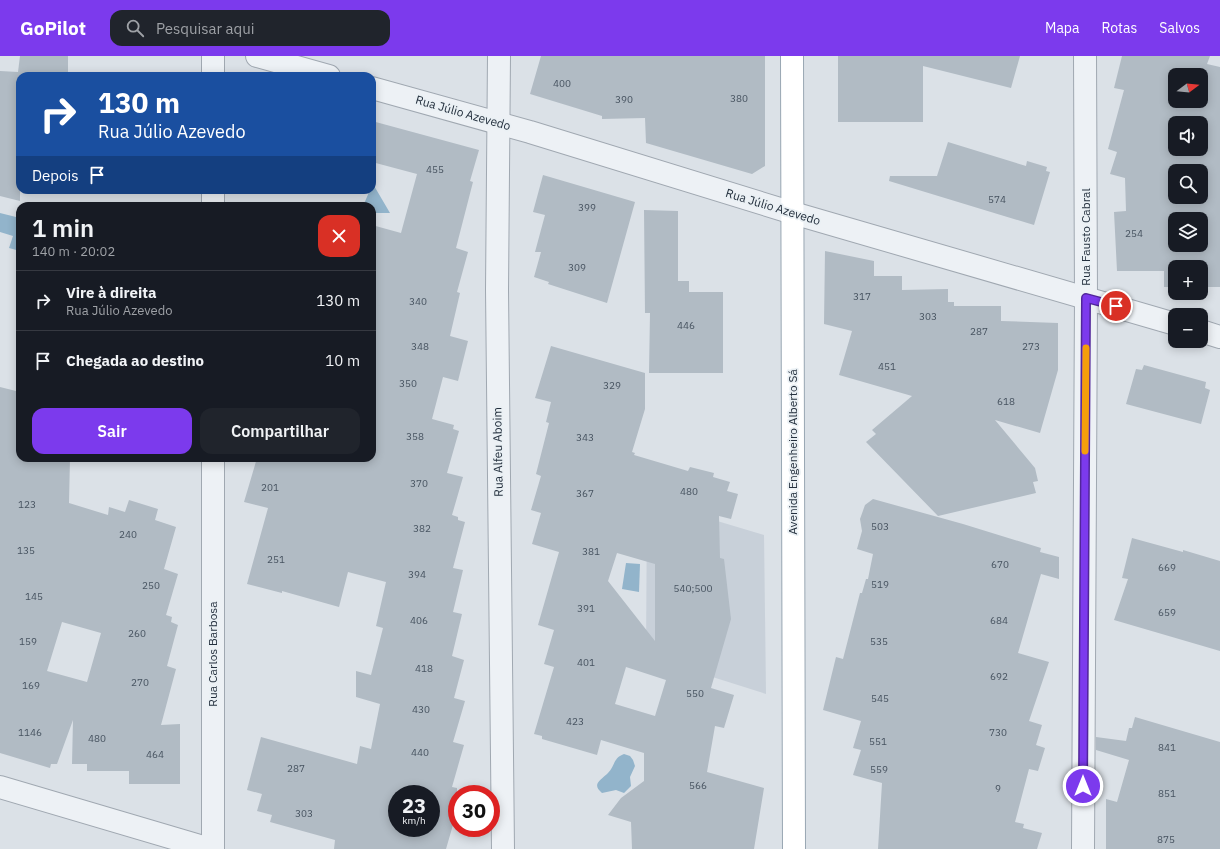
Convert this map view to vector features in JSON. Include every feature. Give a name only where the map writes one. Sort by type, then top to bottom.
[{"type":"main road","name":"Avenida Engenheiro Alberto Sá","points":[[792,56],[794,849]]},
{"type":"street","points":[[213,56],[214,72]]},
{"type":"street","points":[[257,56],[315,72]]},
{"type":"street","name":"Rua Alfeu Aboim","points":[[499,56],[497,290],[502,849]]},
{"type":"street","name":"Rua Fausto Cabral","points":[[1083,849],[1086,298],[1085,56]]},
{"type":"street","name":"Rua Júlio Azevedo","points":[[376,89],[498,123],[793,213],[1168,322]]},
{"type":"street","points":[[1208,333],[1220,337]]},
{"type":"street","name":"Rua Carlos Barbosa","points":[[212,849],[213,462]]},
{"type":"street","points":[[0,787],[212,849]]},
{"type":"shaded area","points":[[647,500],[764,535],[766,694],[646,656]]},
{"type":"water","points":[[376,189],[390,213],[376,213],[376,202],[365,202],[368,194],[376,194]]},
{"type":"water","points":[[0,213],[16,217],[16,250],[9,248],[13,236],[0,232]]},
{"type":"water","points":[[626,563],[640,564],[639,592],[622,589]]},
{"type":"water","points":[[624,754],[630,756],[635,766],[630,777],[631,786],[624,793],[616,790],[602,793],[597,787],[598,782],[608,773],[616,760]]},
{"type":"building","points":[[20,56],[68,56],[68,72],[18,72]]},
{"type":"building","points":[[541,56],[765,56],[765,166],[752,174],[646,143],[645,118],[602,119],[602,116],[530,94]]},
{"type":"building","points":[[838,56],[1020,56],[1011,88],[923,66],[923,122],[838,122]]},
{"type":"building","points":[[1122,56],[1210,56],[1207,64],[1220,67],[1220,287],[1208,287],[1208,260],[1168,260],[1168,287],[1164,287],[1164,271],[1117,271],[1114,212],[1126,211],[1125,178],[1110,174],[1117,152],[1108,149],[1124,90],[1114,88]]},
{"type":"building","points":[[0,71],[18,72],[16,72],[16,194],[20,194],[20,201],[0,196]]},
{"type":"building","points":[[376,122],[479,150],[470,181],[473,182],[456,248],[468,252],[457,292],[460,293],[450,336],[468,341],[458,381],[443,377],[432,419],[454,425],[453,429],[459,431],[447,473],[463,477],[452,515],[458,517],[458,520],[465,522],[453,568],[463,570],[453,612],[462,614],[452,656],[464,660],[454,698],[465,701],[453,742],[464,745],[453,785],[448,785],[448,837],[449,837],[446,849],[334,849],[335,840],[270,822],[272,815],[257,811],[262,794],[247,790],[261,737],[357,764],[360,746],[371,749],[380,704],[356,697],[356,671],[371,675],[383,628],[376,626],[386,582],[348,572],[339,607],[282,591],[282,593],[247,584],[268,508],[244,502],[256,462],[376,462],[376,226],[401,233],[417,174],[376,163]]},
{"type":"building","points":[[948,142],[1026,166],[1027,161],[1047,167],[1046,171],[1050,172],[1034,225],[889,181],[890,176],[937,176]]},
{"type":"building","points":[[543,175],[635,202],[607,303],[548,284],[549,282],[534,277],[541,252],[535,252],[545,215],[533,212]]},
{"type":"building","points":[[644,210],[678,211],[678,281],[689,281],[689,292],[723,292],[723,373],[649,373],[650,313],[645,313]]},
{"type":"building","points":[[825,251],[874,261],[874,276],[902,276],[902,290],[948,289],[948,302],[954,302],[954,306],[1001,306],[1001,321],[1058,323],[1058,370],[1040,433],[995,420],[1035,468],[1038,481],[1033,482],[1036,493],[938,516],[866,442],[876,434],[872,430],[912,396],[839,375],[852,331],[824,324]]},
{"type":"building","points":[[551,346],[645,373],[645,409],[632,452],[635,453],[634,455],[688,471],[690,467],[714,473],[713,477],[730,482],[727,491],[738,494],[731,519],[719,516],[720,558],[724,559],[731,619],[711,688],[734,695],[724,728],[715,726],[707,772],[764,788],[754,849],[632,849],[631,822],[608,815],[621,798],[644,781],[644,753],[601,740],[597,755],[542,739],[542,736],[534,734],[554,667],[544,664],[554,630],[538,625],[559,552],[532,544],[541,513],[531,510],[541,476],[536,474],[549,423],[546,422],[551,402],[535,398]],"holes":[[[617,553],[655,564],[655,641],[608,581]],[[626,667],[666,680],[655,716],[615,704]]]},
{"type":"building","points":[[1144,365],[1206,382],[1205,388],[1210,390],[1201,424],[1126,404],[1136,369],[1142,370]]},
{"type":"building","points":[[0,387],[16,391],[16,462],[70,462],[69,503],[108,515],[109,507],[125,512],[129,500],[158,509],[155,520],[176,527],[164,569],[178,574],[166,615],[172,617],[171,622],[178,625],[167,666],[176,669],[161,725],[180,724],[180,784],[129,784],[129,771],[87,771],[87,764],[72,764],[73,720],[57,764],[51,764],[50,768],[0,753]],"holes":[[[62,622],[101,633],[87,682],[47,671]]]},
{"type":"building","points":[[873,499],[1041,548],[1040,552],[1059,557],[1059,579],[1041,574],[1018,653],[1049,662],[1029,721],[1042,725],[1036,745],[1045,748],[1038,771],[1029,769],[1015,822],[1024,824],[1023,828],[1042,833],[1037,849],[878,849],[882,783],[853,775],[861,750],[853,748],[861,721],[823,710],[836,657],[843,659],[860,593],[862,593],[866,579],[868,579],[873,554],[857,549],[862,531],[860,519],[865,505]]},
{"type":"building","points":[[1132,538],[1183,552],[1183,550],[1220,561],[1220,651],[1114,620],[1128,579],[1122,578]]},
{"type":"building","points":[[1135,717],[1220,742],[1220,849],[1106,849],[1106,799],[1117,802],[1129,760],[1096,750],[1096,737],[1126,741],[1129,728],[1132,728]]},
{"type":"slow traffic","points":[[1085,451],[1086,348]]},
{"type":"route","points":[[1083,786],[1086,298],[1116,306]]}]
